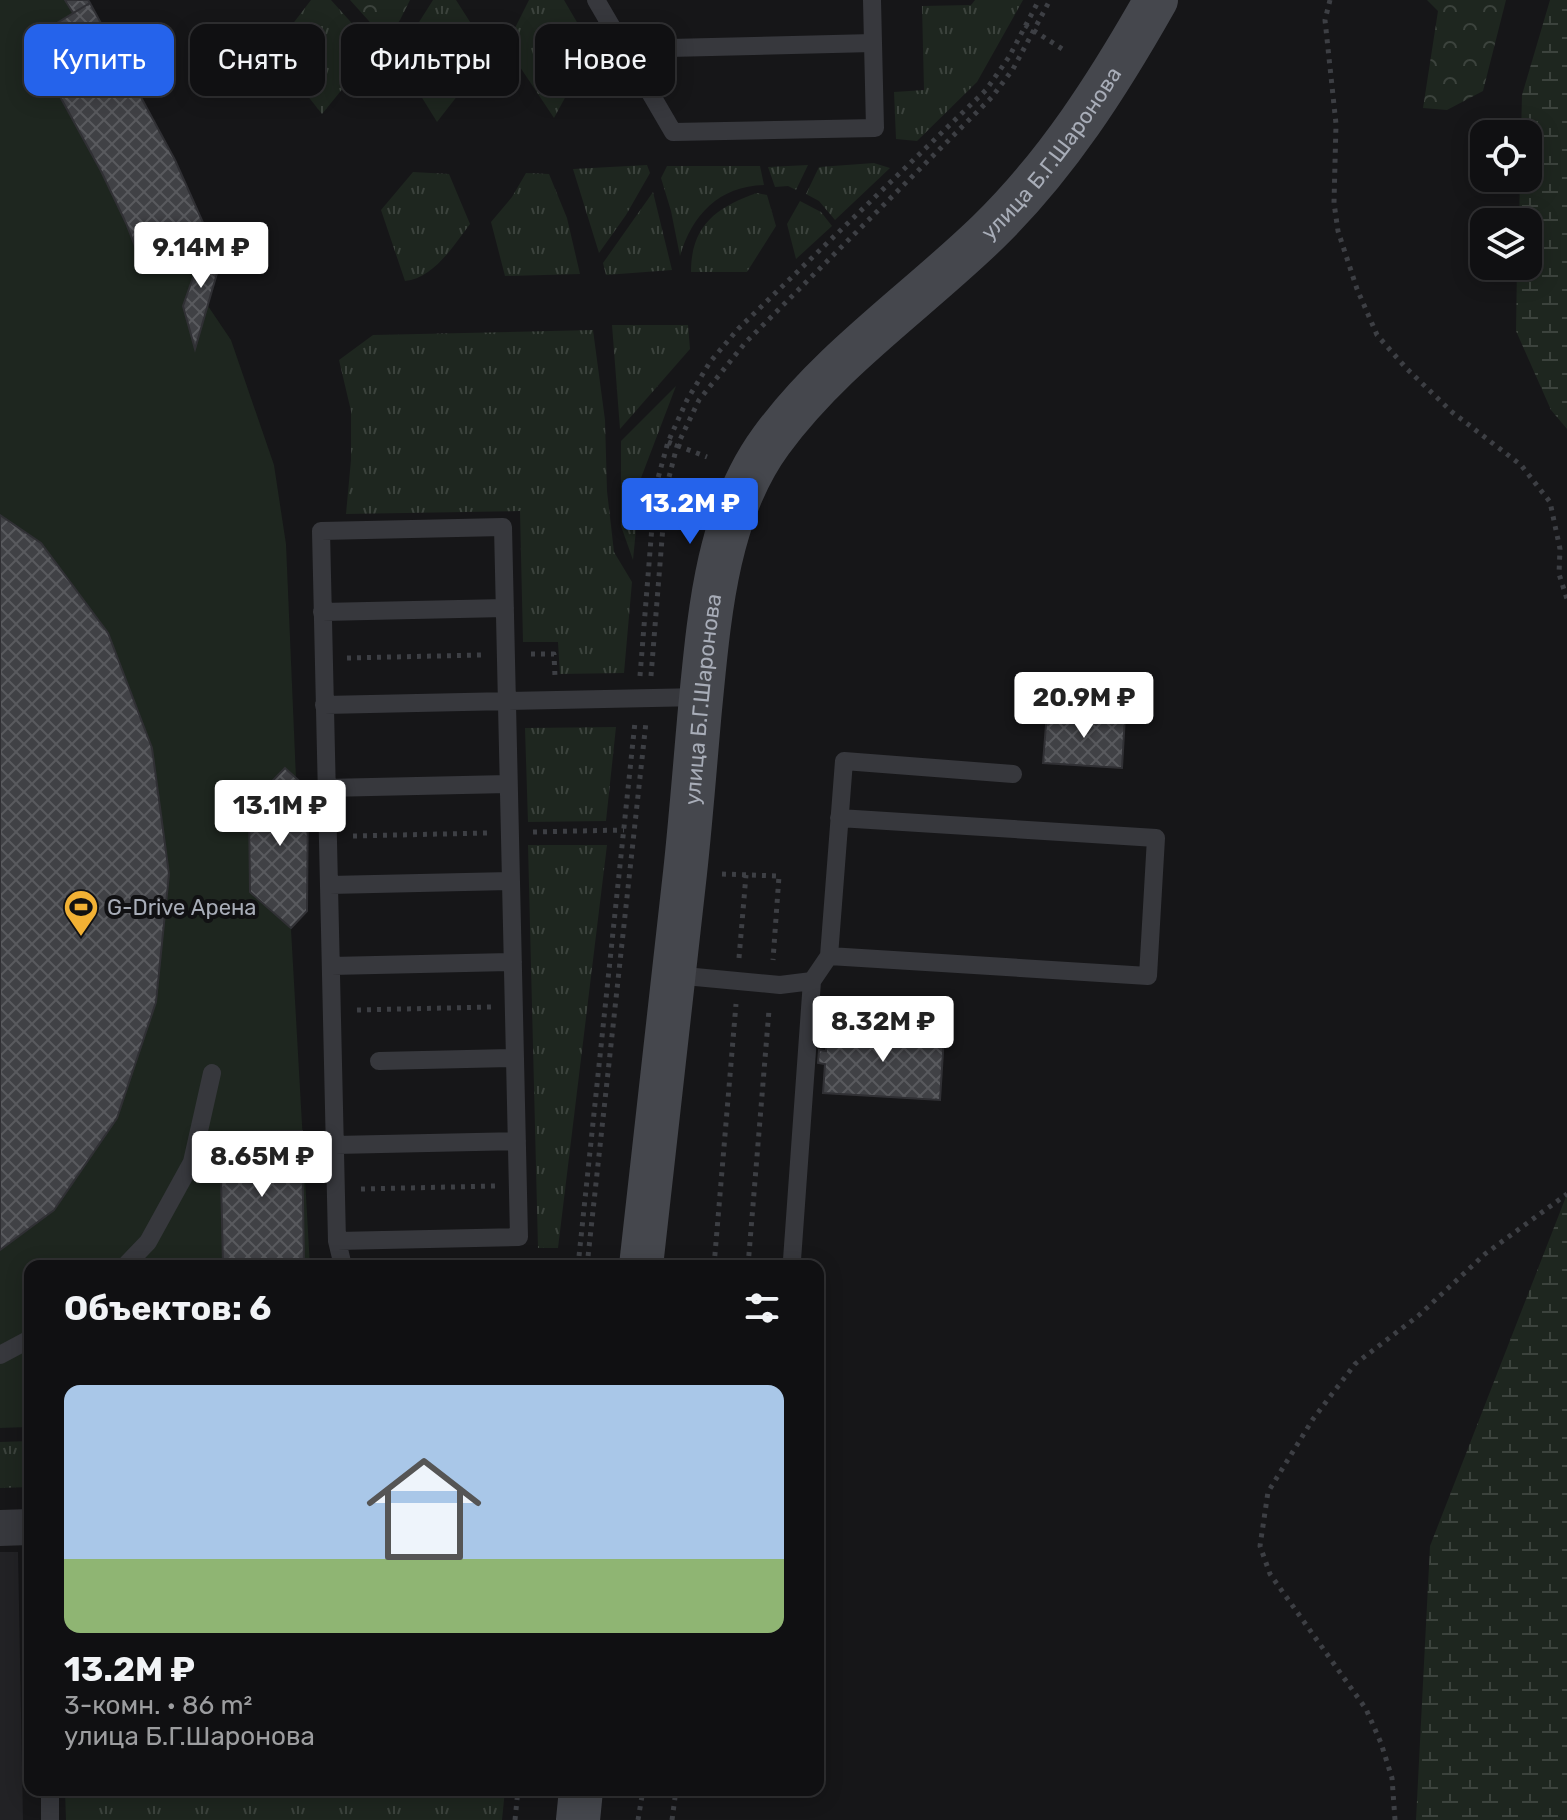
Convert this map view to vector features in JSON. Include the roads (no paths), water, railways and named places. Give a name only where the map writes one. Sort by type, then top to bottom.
[{"type":"main road","name":"улица Б.Г.Шаронова","points":[[642,1260],[714,596],[726,538],[743,488],[770,442],[808,398],[990,231],[1047,167],[1124,58],[1156,0]]},
{"type":"main road","points":[[578,1820],[580,1796]]},
{"type":"street","points":[[0,1528],[24,1527]]},
{"type":"lane","points":[[596,0],[611,24]]},
{"type":"lane","points":[[653,96],[673,132],[875,128],[872,0]]},
{"type":"lane","points":[[675,48],[873,43]]},
{"type":"lane","points":[[337,1241],[519,1237],[503,527],[321,531],[337,1241],[342,1260]]},
{"type":"lane","points":[[322,612],[505,608]]},
{"type":"lane","points":[[324,705],[701,697]]},
{"type":"lane","points":[[792,1260],[812,981],[829,956],[844,761],[1013,774]]},
{"type":"lane","points":[[326,788],[508,784]]},
{"type":"lane","points":[[829,956],[1148,976],[1156,838],[839,818]]},
{"type":"lane","points":[[329,885],[511,881]]},
{"type":"lane","points":[[331,966],[513,962]]},
{"type":"lane","points":[[674,975],[771,984],[812,981]]},
{"type":"lane","points":[[379,1061],[515,1058]]},
{"type":"lane","points":[[131,1260],[148,1242],[192,1162],[212,1073]]},
{"type":"lane","points":[[335,1145],[517,1141]]},
{"type":"lane","points":[[3,1354],[24,1342]]},
{"type":"lane","points":[[3,1354],[24,1358]]},
{"type":"lane","points":[[50,1796],[50,1820]]},
{"type":"place","name":"G-Drive Арена","points":[[81,938]]}]
